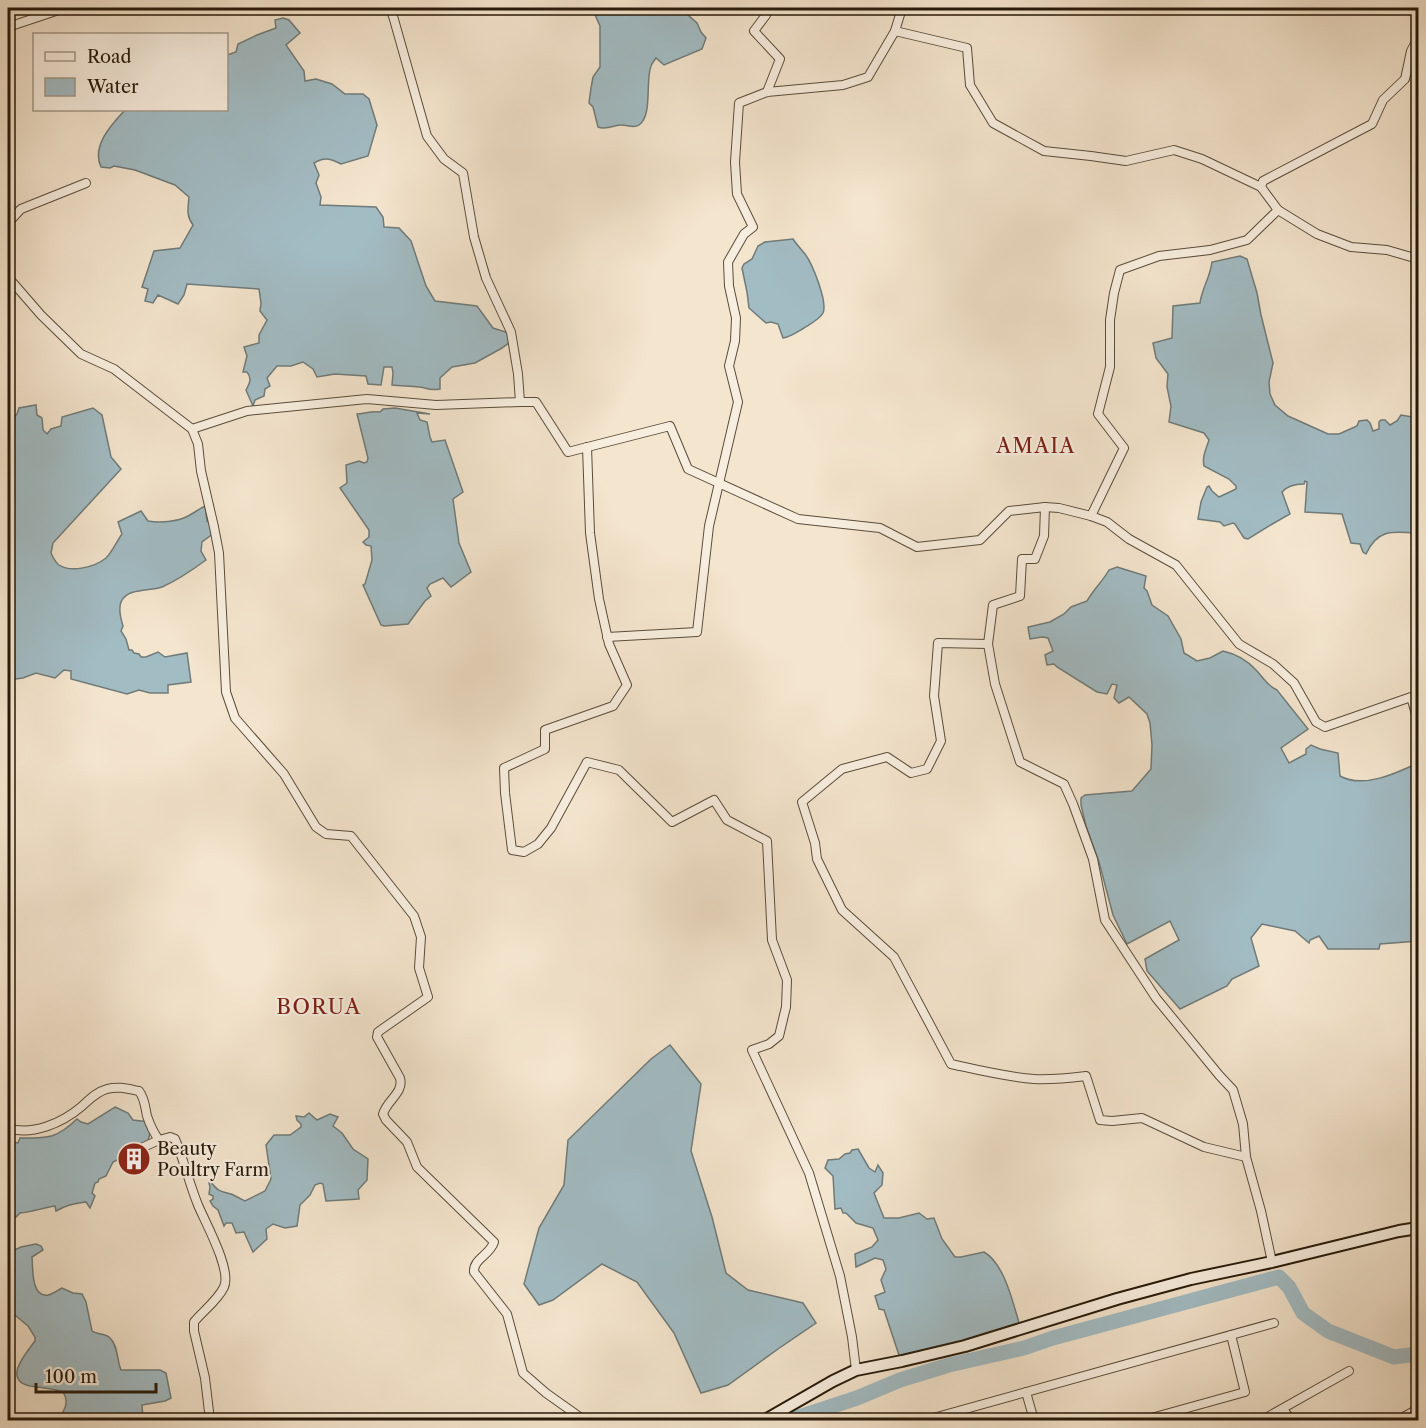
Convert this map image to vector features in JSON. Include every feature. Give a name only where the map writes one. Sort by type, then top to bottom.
[{"type":"street","points":[[8,27],[65,8]]},
{"type":"street","points":[[389,8],[427,136],[444,159],[463,173],[477,247],[486,278],[511,332],[520,402]]},
{"type":"street","points":[[762,8],[766,15],[754,31],[780,59],[767,92]]},
{"type":"street","points":[[607,637],[697,632],[709,526],[738,402],[729,366],[735,341],[736,318],[729,286],[728,262],[744,234],[753,227],[737,194],[735,162],[739,103],[767,92],[843,84],[867,77],[895,31],[902,8]]},
{"type":"street","points":[[895,31],[967,48],[970,85],[993,123],[1044,151],[1126,161],[1174,150],[1202,159],[1261,188],[1278,210],[1317,234],[1351,247],[1387,250],[1419,259]]},
{"type":"street","points":[[1261,188],[1263,181],[1372,124],[1383,100],[1405,79],[1411,51],[1419,38]]},
{"type":"street","points":[[8,223],[21,209],[86,183]]},
{"type":"street","points":[[1091,516],[1124,448],[1098,414],[1110,367],[1110,320],[1113,293],[1120,270],[1159,256],[1209,250],[1247,240],[1278,210]]},
{"type":"street","points":[[8,277],[41,315],[81,354],[114,369],[192,429],[198,444],[201,471],[219,553],[226,692],[235,718],[284,774],[316,827],[326,834],[351,836],[414,916],[421,938],[419,968],[428,997],[378,1032],[377,1037],[401,1083],[400,1089],[384,1109],[383,1114],[407,1142],[417,1167],[494,1242],[492,1249],[474,1265],[473,1269],[507,1314],[523,1373],[546,1393],[584,1420]]},
{"type":"street","points":[[192,429],[247,411],[367,399],[436,405],[536,402],[568,452],[670,426],[688,469],[798,519],[880,528],[917,547],[980,540],[1009,511],[1059,508],[1107,522],[1129,539],[1176,565],[1239,644],[1274,664],[1294,683],[1316,722],[1325,728],[1411,697],[1419,721]]},
{"type":"street","points":[[587,447],[590,532],[599,599],[609,644],[627,685],[613,706],[545,730],[545,749],[504,768],[512,850],[524,852],[538,844],[551,828],[587,762],[619,770],[672,822],[714,800],[727,820],[767,841],[772,940],[787,980],[786,1007],[779,1036],[770,1044],[752,1050],[809,1173],[840,1276],[856,1370]]},
{"type":"street","points":[[1046,507],[1044,536],[1035,559],[1022,559],[1020,596],[993,605],[988,644],[996,684],[1020,762],[1064,784],[1093,859],[1105,920],[1156,998],[1233,1090],[1243,1124],[1246,1157],[1262,1211],[1272,1262]]},
{"type":"street","points":[[988,644],[938,643],[934,696],[941,741],[927,769],[911,773],[887,757],[866,762],[842,769],[802,802],[815,843],[817,860],[842,910],[894,957],[951,1064],[1036,1079],[1086,1076],[1100,1120],[1142,1118],[1204,1147],[1246,1157]]},
{"type":"street","points":[[8,1128],[27,1130],[44,1128],[67,1118],[94,1096],[106,1090],[121,1087],[139,1091],[144,1098],[153,1132],[159,1140]]},
{"type":"street","points":[[139,1149],[159,1140],[170,1137],[175,1139],[198,1206],[220,1255],[225,1274],[225,1285],[219,1296],[194,1322],[205,1378],[210,1420]]},
{"type":"street","points":[[765,1420],[856,1370],[965,1346],[1117,1299],[1191,1279],[1419,1228]]},
{"type":"street","points":[[926,1420],[1274,1323]]},
{"type":"street","points":[[1146,1420],[1245,1392],[1231,1335]]},
{"type":"street","points":[[1262,1420],[1349,1371]]},
{"type":"street","points":[[1026,1392],[1034,1420]]},
{"type":"street","points":[[1283,1408],[1291,1420]]},
{"type":"street","points":[[1398,1420],[1419,1408]]},
{"type":"water","points":[[592,8],[680,8],[697,23],[706,38],[702,49],[664,65],[656,58],[649,72],[646,114],[637,126],[598,127],[593,107],[589,103],[593,77],[600,67],[600,26]]},
{"type":"water","points":[[283,18],[289,20],[300,33],[286,45],[304,71],[305,81],[316,79],[332,84],[345,94],[363,94],[369,99],[377,125],[368,156],[341,164],[327,159],[314,163],[319,175],[316,183],[321,197],[320,205],[376,207],[383,217],[384,227],[399,228],[411,241],[426,286],[435,301],[477,306],[493,328],[509,333],[510,342],[502,348],[475,363],[452,367],[440,378],[440,389],[430,390],[392,385],[392,367],[384,367],[381,385],[368,384],[366,376],[335,374],[317,377],[313,369],[303,362],[291,366],[277,366],[267,378],[270,386],[265,389],[264,396],[255,400],[253,406],[246,390],[250,376],[247,372],[243,372],[247,356],[244,347],[259,343],[259,335],[267,320],[260,311],[259,289],[187,284],[178,304],[158,295],[153,303],[145,301],[148,289],[142,287],[154,251],[180,248],[193,225],[188,215],[189,197],[175,185],[135,170],[114,166],[101,167],[99,151],[104,136],[124,111],[228,111],[228,55],[236,52],[238,44],[276,28],[275,20]]},
{"type":"water","points":[[793,239],[811,265],[824,308],[823,313],[817,319],[789,337],[783,338],[778,324],[766,323],[749,308],[742,268],[752,259],[758,246],[765,242]]},
{"type":"water","points":[[1240,256],[1247,259],[1257,293],[1273,363],[1269,382],[1270,394],[1275,405],[1288,416],[1328,434],[1339,434],[1357,426],[1359,421],[1367,420],[1373,431],[1379,429],[1381,420],[1385,420],[1390,425],[1401,415],[1418,418],[1418,554],[1415,533],[1392,532],[1375,540],[1366,554],[1360,544],[1351,543],[1342,514],[1305,512],[1307,482],[1305,481],[1304,484],[1286,488],[1282,492],[1290,514],[1248,539],[1244,538],[1233,523],[1224,526],[1220,522],[1198,519],[1207,487],[1209,486],[1219,497],[1236,489],[1236,486],[1229,479],[1204,466],[1204,456],[1209,440],[1204,433],[1169,422],[1171,406],[1167,387],[1168,374],[1156,358],[1153,343],[1172,338],[1173,306],[1200,303],[1212,262]]},
{"type":"water","points":[[36,405],[37,415],[42,418],[43,430],[47,434],[51,429],[61,426],[62,417],[93,408],[102,415],[111,457],[121,469],[53,543],[51,553],[59,565],[76,569],[106,558],[122,534],[118,522],[141,511],[148,521],[168,522],[184,518],[205,506],[207,521],[211,524],[214,533],[202,542],[201,551],[206,560],[162,587],[126,595],[120,609],[123,626],[121,631],[129,650],[141,657],[158,652],[165,657],[187,653],[191,682],[168,685],[168,693],[150,693],[139,690],[127,694],[71,679],[71,671],[64,670],[55,678],[36,673],[8,680],[8,425],[19,408]]},
{"type":"water","points":[[395,408],[430,414],[417,413],[420,420],[427,422],[432,442],[445,440],[463,492],[453,499],[459,543],[471,572],[451,587],[443,578],[430,584],[427,588],[431,596],[408,624],[384,626],[381,625],[363,585],[372,560],[371,546],[363,542],[369,537],[369,530],[340,488],[347,483],[346,465],[359,461],[364,463],[368,458],[357,414]]},
{"type":"water","points":[[1117,567],[1146,576],[1144,588],[1152,605],[1168,616],[1181,639],[1184,653],[1197,661],[1210,658],[1223,651],[1232,654],[1249,663],[1268,684],[1277,690],[1308,729],[1281,748],[1289,763],[1306,754],[1306,749],[1311,745],[1338,753],[1340,776],[1359,781],[1380,778],[1418,763],[1418,941],[1380,944],[1379,949],[1328,949],[1319,936],[1310,940],[1309,943],[1295,931],[1262,924],[1251,938],[1259,966],[1232,979],[1227,986],[1180,1009],[1147,971],[1145,959],[1179,940],[1170,921],[1127,944],[1113,915],[1099,862],[1086,826],[1081,798],[1085,795],[1132,791],[1151,769],[1152,745],[1147,714],[1129,697],[1119,703],[1114,698],[1117,685],[1112,684],[1107,694],[1097,692],[1054,664],[1047,665],[1045,655],[1053,651],[1048,638],[1030,639],[1028,627],[1050,622],[1071,607],[1087,601],[1109,570]]},
{"type":"water","points":[[670,1045],[701,1084],[691,1151],[712,1217],[726,1273],[748,1290],[803,1303],[816,1323],[728,1385],[701,1393],[674,1333],[637,1282],[602,1264],[553,1300],[539,1305],[524,1284],[539,1228],[564,1185],[568,1140],[651,1059]]},
{"type":"water","points":[[115,1107],[128,1113],[133,1120],[149,1122],[151,1129],[147,1145],[135,1145],[120,1153],[121,1158],[113,1162],[106,1176],[95,1183],[92,1193],[95,1196],[90,1208],[86,1202],[63,1207],[56,1211],[55,1206],[20,1213],[8,1220],[8,1141],[18,1143],[20,1138],[51,1136],[77,1119],[88,1124]]},
{"type":"water","points":[[309,1113],[317,1120],[330,1114],[338,1117],[333,1126],[342,1133],[353,1149],[368,1159],[367,1180],[358,1190],[359,1199],[326,1201],[323,1184],[315,1185],[310,1195],[300,1205],[297,1226],[285,1228],[273,1224],[266,1229],[267,1239],[253,1252],[244,1232],[236,1233],[232,1223],[226,1223],[224,1226],[218,1210],[210,1201],[213,1196],[209,1194],[209,1183],[211,1182],[220,1191],[245,1201],[265,1191],[271,1179],[266,1145],[274,1135],[290,1135],[301,1127],[296,1116],[304,1117]]},
{"type":"water","points":[[858,1149],[869,1168],[875,1172],[878,1165],[883,1173],[882,1185],[874,1193],[884,1218],[899,1218],[919,1213],[927,1219],[934,1218],[942,1239],[955,1257],[984,1252],[998,1266],[1003,1275],[1020,1326],[900,1358],[884,1310],[879,1309],[875,1296],[885,1292],[881,1280],[886,1269],[883,1260],[875,1258],[856,1267],[855,1254],[872,1247],[878,1240],[873,1228],[856,1223],[846,1213],[843,1213],[841,1208],[835,1209],[833,1176],[825,1168],[828,1160],[839,1159],[852,1150]]},
{"type":"water","points":[[36,1244],[43,1250],[32,1257],[34,1281],[38,1292],[48,1295],[62,1288],[82,1294],[92,1331],[106,1335],[113,1341],[121,1370],[160,1370],[166,1373],[171,1398],[142,1405],[143,1420],[103,1418],[58,1420],[66,1403],[63,1392],[30,1386],[22,1383],[18,1378],[19,1366],[35,1341],[35,1337],[28,1326],[10,1311],[8,1253]]},
{"type":"waterway","points":[[790,1420],[857,1398],[900,1380],[949,1365],[1024,1348],[1053,1338],[1279,1277],[1289,1287],[1303,1313],[1328,1331],[1394,1357],[1418,1354]]},
{"type":"place","name":"Beauty Poultry Farm","points":[[134,1159]]},
{"type":"district","name":"AMAIA","points":[[1036,446]]},
{"type":"district","name":"BORUA","points":[[319,1007]]}]
